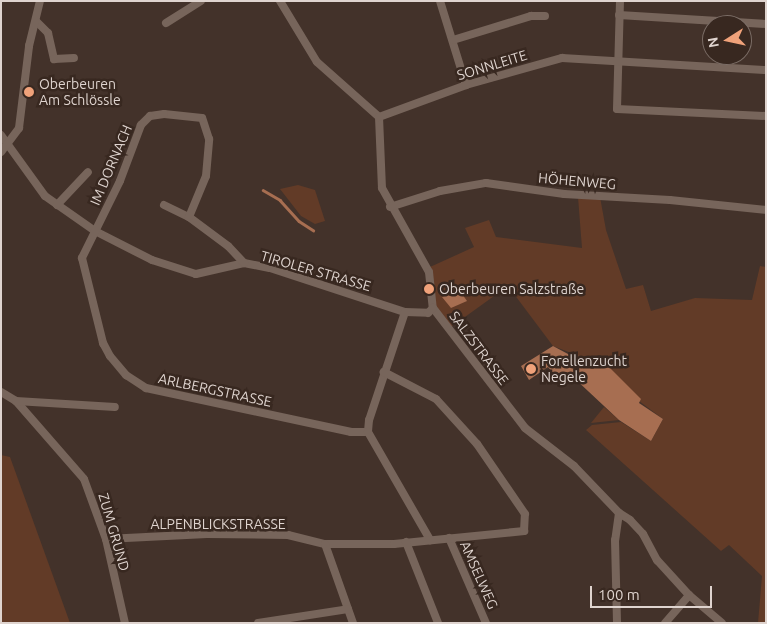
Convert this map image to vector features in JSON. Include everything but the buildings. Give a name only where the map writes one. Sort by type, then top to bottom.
[{"type":"street","points":[[1,152],[9,144],[19,128],[40,1]]},
{"type":"street","points":[[166,24],[201,1]]},
{"type":"street","points":[[280,1],[317,62],[378,117]]},
{"type":"street","points":[[440,1],[466,85]]},
{"type":"street","points":[[620,1],[617,109],[766,116]]},
{"type":"street","points":[[619,15],[766,24]]},
{"type":"street","points":[[453,40],[531,16],[545,16]]},
{"type":"street","points":[[36,21],[48,32],[54,59],[74,58]]},
{"type":"street","name":"SONNLEITE","points":[[378,117],[466,85],[562,58],[766,70]]},
{"type":"street","name":"IM DORNACH","points":[[95,231],[120,180],[141,125],[150,116],[164,114],[202,118],[209,139],[206,176],[189,218]]},
{"type":"street","name":"SALZSTRASSE","points":[[378,117],[378,164],[382,188],[390,207],[429,272],[433,308],[525,428],[574,466],[619,513],[630,520],[643,534],[657,560],[689,596],[722,623]]},
{"type":"street","name":"TIROLER STRASSE","points":[[1,135],[9,144],[33,182],[57,205],[95,231],[123,247],[185,272],[196,274],[244,264],[270,268],[405,312],[428,313],[433,308]]},
{"type":"street","points":[[57,205],[88,172]]},
{"type":"street","name":"HÖHENWEG","points":[[390,207],[440,191],[486,182],[564,194],[670,200],[766,210]]},
{"type":"street","points":[[164,205],[189,218],[228,246],[244,264]]},
{"type":"street","name":"ARLBERGSTRASSE","points":[[95,231],[82,258],[84,273],[103,342],[126,375],[146,388],[351,432],[368,432]]},
{"type":"street","points":[[405,312],[384,372],[368,432],[430,540]]},
{"type":"street","name":"ALPENBLICKSTRASSE","points":[[106,539],[207,534],[288,535],[325,544],[406,542],[524,531],[526,514],[477,444],[438,400],[384,372]]},
{"type":"street","name":"ZUM GRUND","points":[[1,392],[16,401],[84,479],[106,539],[125,623]]},
{"type":"street","points":[[16,401],[115,408]]},
{"type":"street","points":[[617,623],[615,540],[619,513]]},
{"type":"street","name":"AMSELWEG","points":[[449,538],[486,623]]},
{"type":"street","points":[[406,542],[438,623]]},
{"type":"street","points":[[325,544],[353,623]]},
{"type":"street","points":[[665,623],[689,596]]},
{"type":"street","points":[[258,623],[348,609]]},
{"type":"shaded area","points":[[298,185],[315,190],[325,221],[315,224],[301,216],[280,189]]},
{"type":"shaded area","points":[[578,197],[600,197],[606,230],[626,289],[643,285],[651,311],[695,298],[752,300],[760,266],[766,267],[766,623],[758,623],[762,576],[729,545],[721,551],[586,430],[592,425],[621,422],[651,441],[663,419],[579,356],[553,346],[508,286],[451,327],[435,307],[430,267],[474,247],[465,228],[489,220],[496,237],[582,248]]},
{"type":"shaded area","points":[[460,291],[467,301],[451,308],[442,297]]},
{"type":"shaded area","points":[[553,346],[568,354],[602,360],[641,399],[639,403],[663,419],[651,441],[619,420],[573,377],[564,385],[548,367],[529,380],[521,366]]},
{"type":"shaded area","points":[[604,407],[619,420],[591,423]]},
{"type":"shaded area","points":[[1,455],[10,457],[70,623],[1,623]]},
{"type":"waterway","points":[[263,190],[280,200],[299,221],[313,230]]},
{"type":"place","name":"Oberbeuren Am Schlössle","points":[[29,92]]},
{"type":"place","name":"Oberbeuren Salzstraße","points":[[429,289]]},
{"type":"place","name":"Forellenzucht Negele","points":[[531,369]]}]
